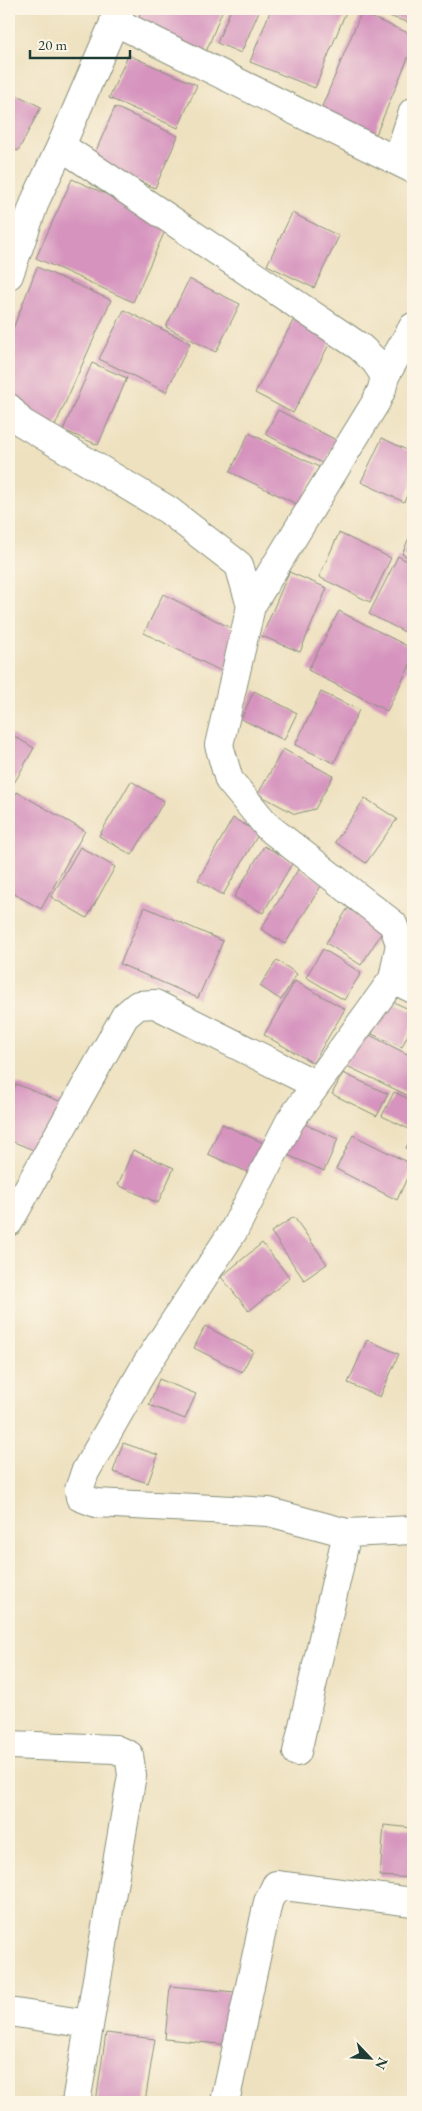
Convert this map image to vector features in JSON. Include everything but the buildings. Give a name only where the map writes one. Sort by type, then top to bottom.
[{"type":"street","points":[[9,275],[36,198],[61,146],[117,15],[405,165],[413,112]]},
{"type":"street","points":[[61,146],[360,347],[375,361],[385,376]]},
{"type":"street","points":[[413,327],[385,376],[376,402],[251,606],[219,745],[229,780],[268,827],[393,924],[400,944],[403,984],[316,1085],[290,1121],[234,1230],[146,1365],[85,1472],[79,1490],[80,1498],[96,1503],[269,1512],[347,1533],[413,1530]]},
{"type":"street","points":[[9,408],[21,422],[168,510],[239,565],[251,606]]},
{"type":"street","points":[[9,1222],[125,1016],[138,1005],[155,1004],[316,1085]]},
{"type":"street","points":[[297,1752],[347,1533]]},
{"type":"street","points":[[10,1752],[115,1749],[129,1755],[132,1775],[76,2102]]},
{"type":"street","points":[[225,2102],[268,1902],[276,1885],[413,1902]]},
{"type":"street","points":[[9,2012],[89,2024]]}]
